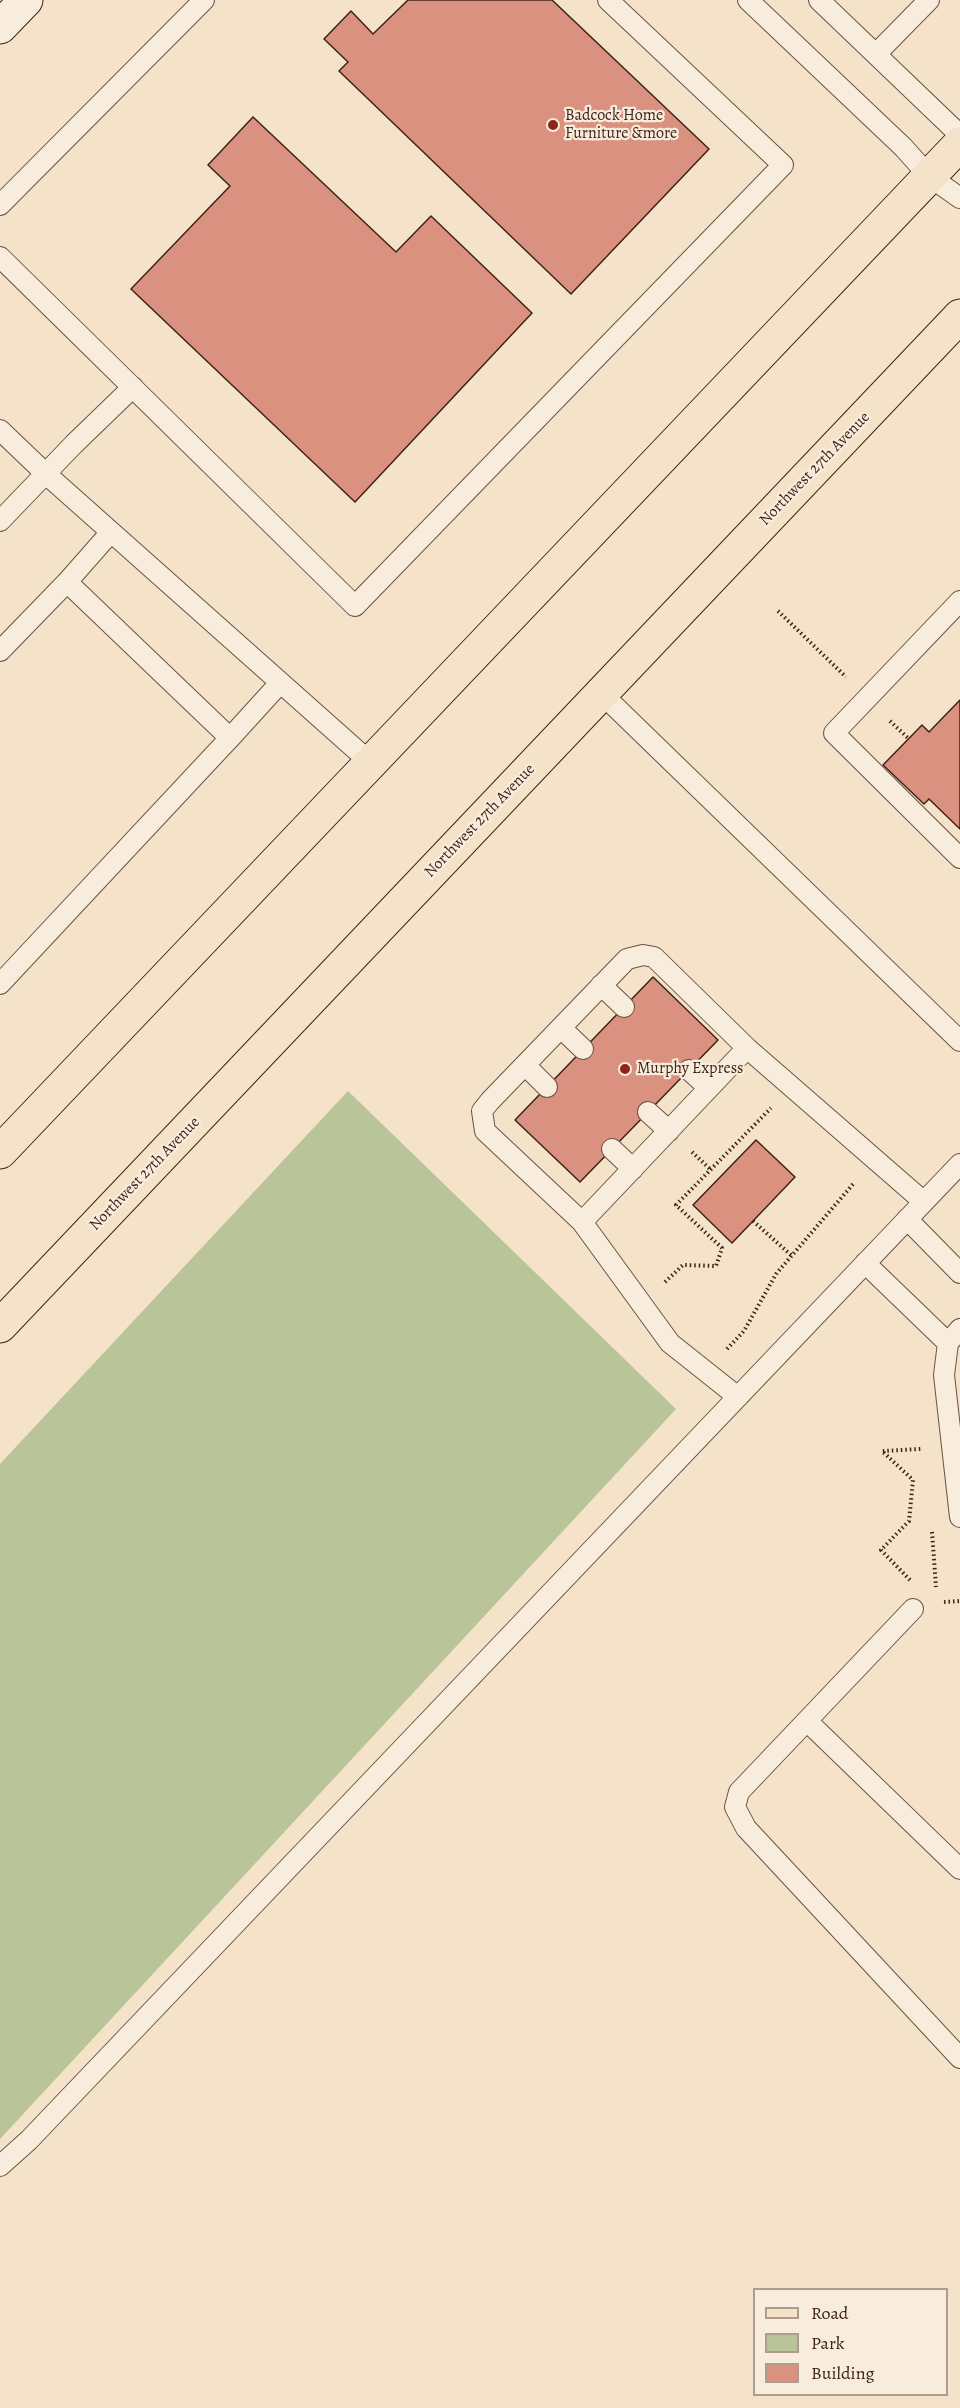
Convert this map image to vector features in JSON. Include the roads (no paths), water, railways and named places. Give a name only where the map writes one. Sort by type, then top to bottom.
[{"type":"main road","points":[[0,1152],[960,144]]},
{"type":"main road","name":"Northwest 27th Avenue","points":[[0,1326],[960,316]]},
{"type":"street","points":[[0,27],[26,0]]},
{"type":"lane","points":[[0,205],[204,0]]},
{"type":"lane","points":[[0,257],[356,606],[783,165],[608,0]]},
{"type":"lane","points":[[748,0],[903,147],[929,176],[960,198]]},
{"type":"lane","points":[[819,0],[960,135]]},
{"type":"lane","points":[[876,54],[929,0]]},
{"type":"lane","points":[[0,521],[133,387]]},
{"type":"lane","points":[[0,430],[45,474],[371,763]]},
{"type":"lane","points":[[0,651],[67,582],[111,532]]},
{"type":"lane","points":[[67,582],[230,738]]},
{"type":"lane","points":[[960,601],[834,732],[960,858]]},
{"type":"lane","points":[[0,984],[280,683]]},
{"type":"lane","points":[[602,694],[960,1041]]},
{"type":"lane","points":[[738,1397],[670,1343],[582,1222],[485,1131],[482,1111],[601,985],[627,959],[643,955],[654,957],[747,1048],[924,1202]]},
{"type":"lane","points":[[601,985],[624,1008]]},
{"type":"lane","points":[[561,1028],[583,1049]]},
{"type":"lane","points":[[582,1222],[747,1048]]},
{"type":"lane","points":[[525,1065],[547,1087]]},
{"type":"lane","points":[[688,1070],[709,1088]]},
{"type":"lane","points":[[648,1112],[669,1131]]},
{"type":"lane","points":[[612,1149],[633,1169]]},
{"type":"lane","points":[[0,2166],[29,2140],[960,1164]]},
{"type":"lane","points":[[907,1219],[960,1273]]},
{"type":"lane","points":[[865,1263],[954,1336],[944,1375],[960,1517]]},
{"type":"lane","points":[[913,1610],[739,1792],[735,1807],[746,1828],[960,2058]]},
{"type":"lane","points":[[807,1721],[960,1869]]},
{"type":"place","name":"Badcock Home Furniture &more","points":[[553,125]]},
{"type":"place","name":"Murphy Express","points":[[625,1069]]}]
